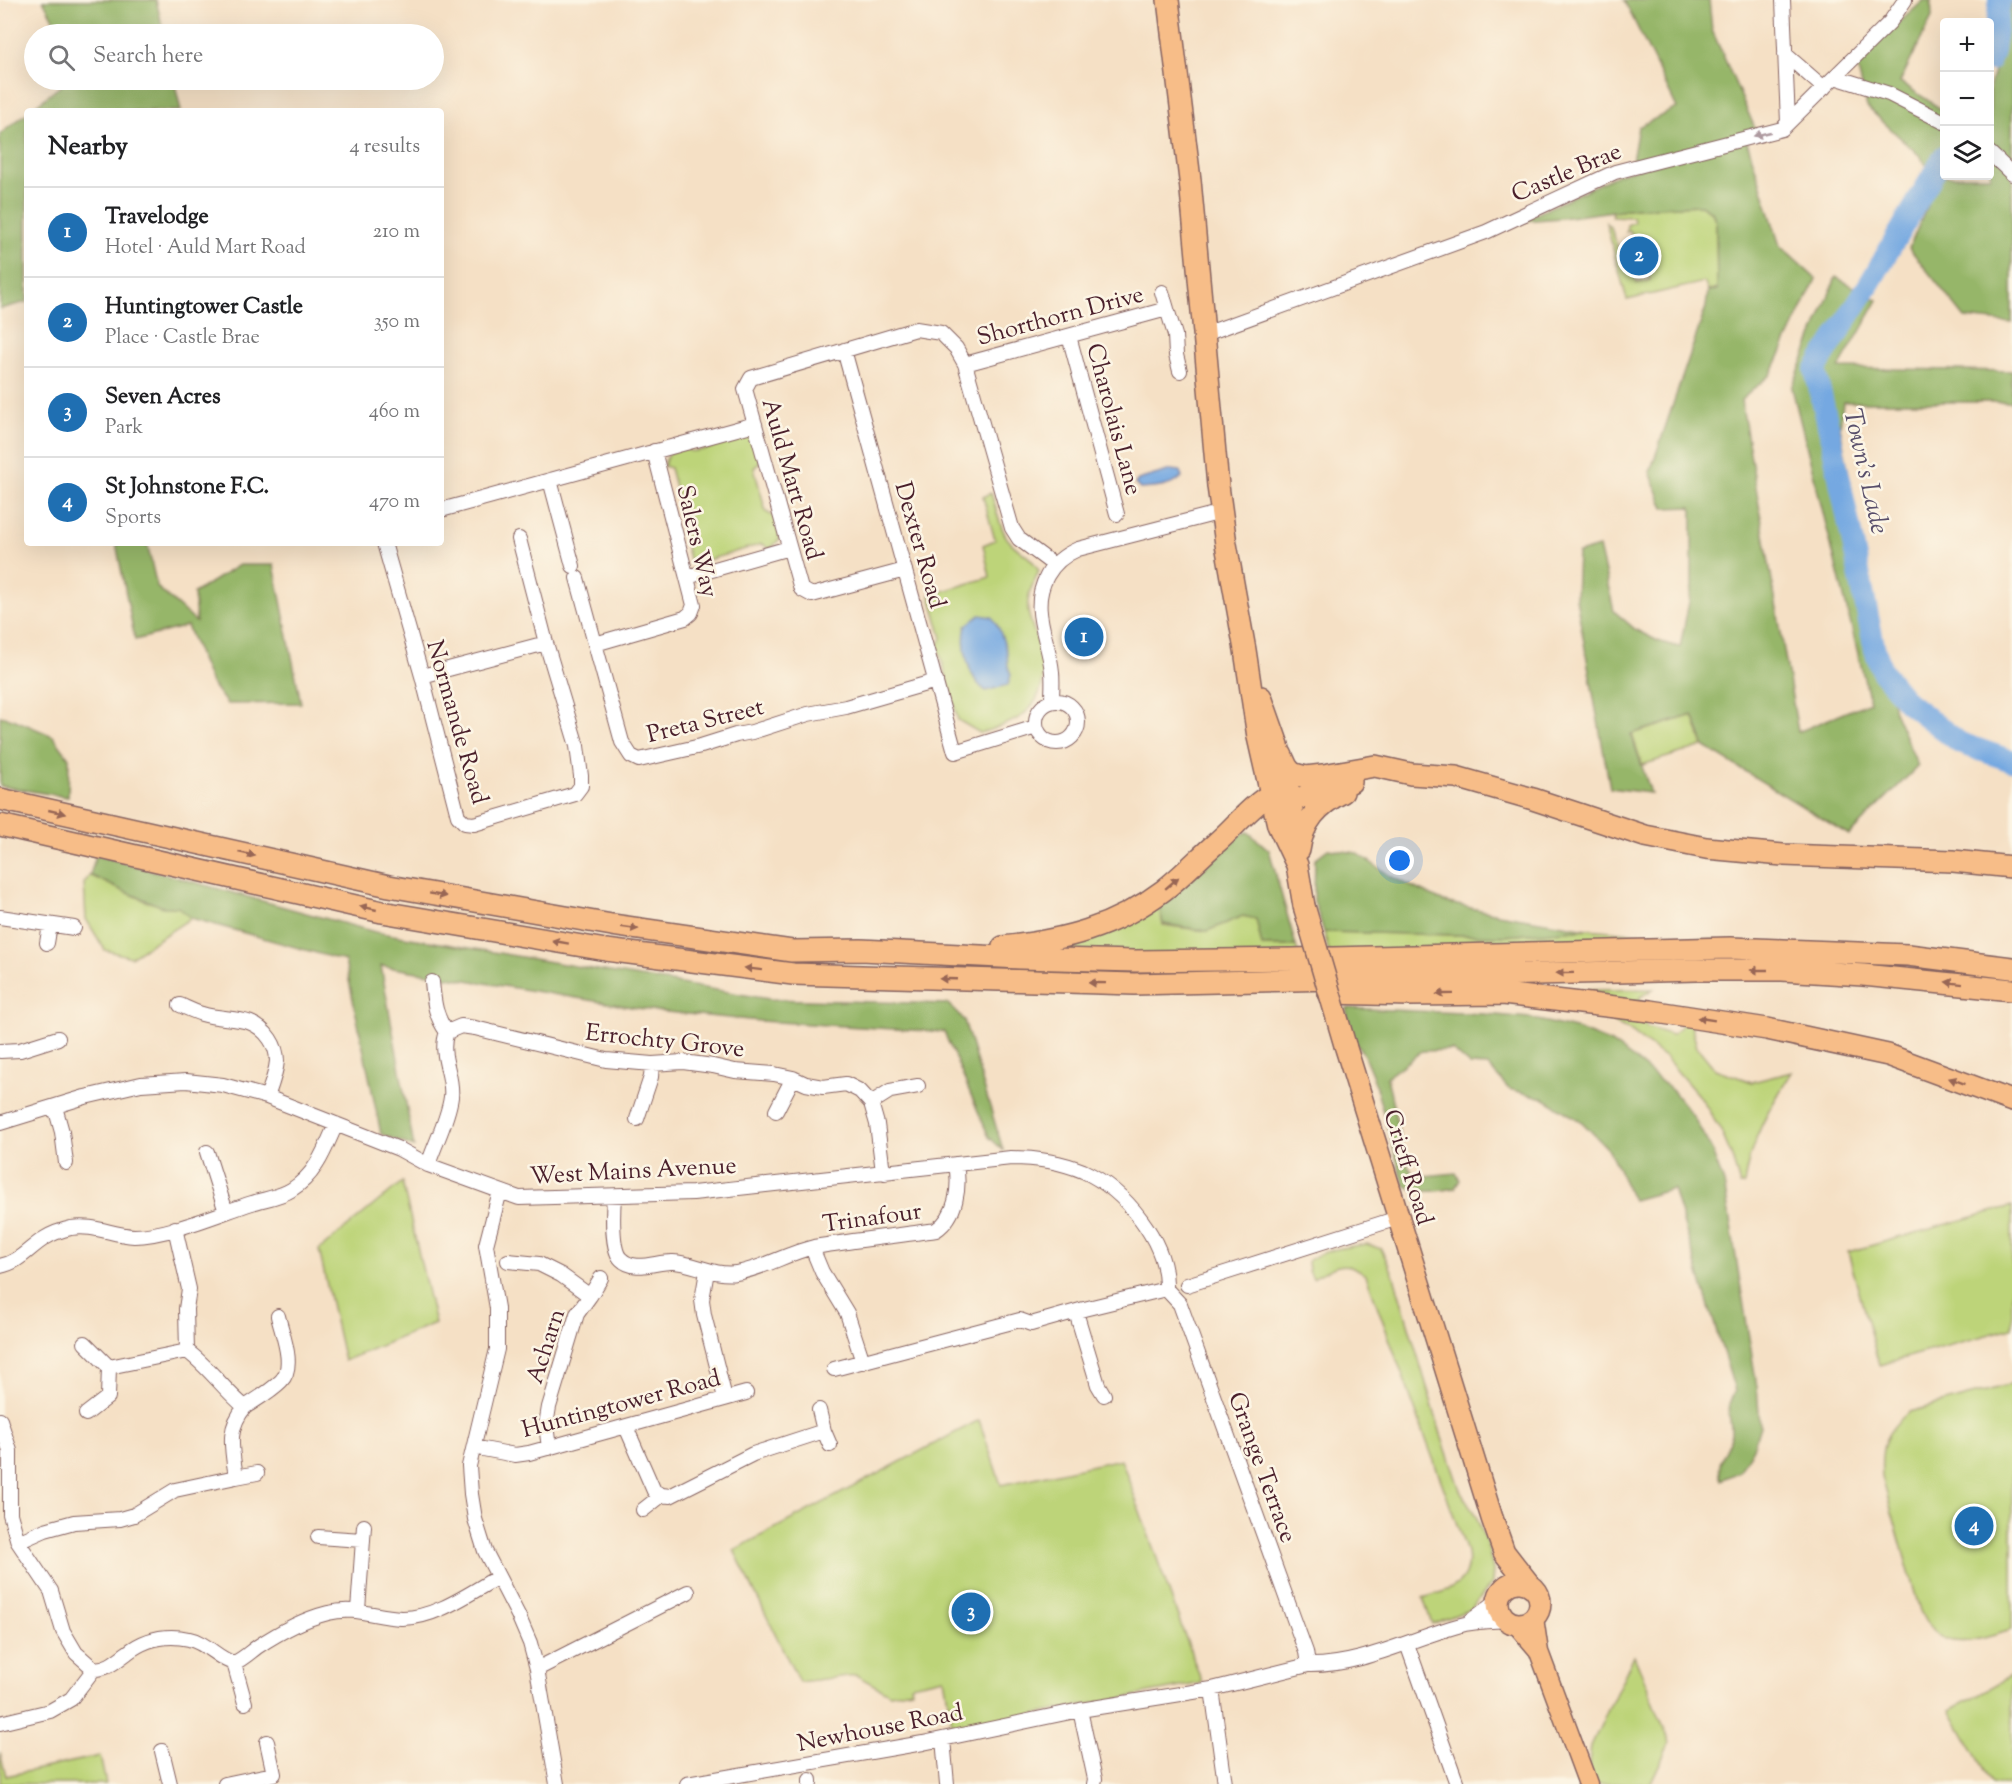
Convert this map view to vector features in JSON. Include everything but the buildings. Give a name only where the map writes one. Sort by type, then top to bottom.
[{"type":"highway","points":[[1168,0],[1190,180],[1222,512],[1258,737],[1286,793]]},
{"type":"highway","points":[[1245,650],[1281,754],[1286,793]]},
{"type":"highway","points":[[1286,793],[1375,766],[1411,774]]},
{"type":"highway","points":[[931,955],[1041,943],[1105,925],[1164,890],[1264,798],[1368,777],[1411,774],[1456,777],[1533,799],[1645,836],[1706,848],[1783,855],[1953,861],[2012,867]]},
{"type":"highway","points":[[1297,865],[1301,838],[1310,818],[1327,800],[1368,777]]},
{"type":"highway","name":"Crieff Road","points":[[1286,793],[1278,825],[1297,865],[1304,906],[1398,1218],[1504,1552],[1529,1584]]},
{"type":"highway","points":[[0,799],[389,886],[600,923],[792,951],[861,950],[931,955],[1146,961],[1730,948],[1908,955],[2012,968]]},
{"type":"highway","points":[[0,825],[382,912],[606,950],[793,974],[1134,984],[1284,992],[1409,995],[1503,994],[1650,1011],[1767,1029],[1888,1055],[2012,1101]]},
{"type":"highway","points":[[1134,984],[1697,970],[1782,970],[1931,981],[2012,990]]},
{"type":"highway","name":"Crieff Road","points":[[1501,1594],[1504,1552]]},
{"type":"highway","points":[[1515,1582],[1529,1584],[1540,1600],[1538,1612],[1519,1620],[1499,1609],[1501,1594],[1515,1582]]},
{"type":"main road","points":[[1519,1620],[1539,1652],[1588,1784]]},
{"type":"street","points":[[1783,0],[1788,123]]},
{"type":"street","name":"Castle Brae","points":[[1205,334],[1486,232],[1615,172],[1782,129],[1890,22],[1905,0]]},
{"type":"street","points":[[1785,54],[1824,88]]},
{"type":"street","points":[[1835,77],[1889,94],[1940,120]]},
{"type":"street","points":[[1994,158],[2012,174]]},
{"type":"street","name":"Shorthorn Drive","points":[[1162,291],[1175,335],[1180,371]]},
{"type":"street","name":"Shorthorn Drive","points":[[964,364],[1167,309]]},
{"type":"street","name":"Auld Mart Road","points":[[905,570],[812,595],[801,589],[745,389],[751,378],[916,329],[941,333],[956,348],[964,364],[1012,528],[1019,539],[1054,565]]},
{"type":"street","name":"Charolais Lane","points":[[1069,336],[1117,514]]},
{"type":"street","name":"Dexter Road","points":[[844,350],[955,752],[1036,727]]},
{"type":"street","points":[[444,509],[754,424]]},
{"type":"street","name":"Salers Way","points":[[595,644],[685,618],[691,613],[694,605],[654,451]]},
{"type":"street","name":"Preta Street","points":[[550,480],[624,745],[631,756],[639,760],[701,746],[808,714],[861,703],[936,681]]},
{"type":"street","points":[[1052,701],[1052,672],[1039,614],[1039,601],[1041,588],[1054,565],[1065,555],[1078,549],[1222,512]]},
{"type":"street","name":"Normande Road","points":[[385,546],[422,676],[458,816],[465,823],[474,824],[575,794],[581,786],[576,746],[519,538]]},
{"type":"street","points":[[687,576],[789,548]]},
{"type":"street","points":[[422,676],[546,643]]},
{"type":"street","points":[[1059,700],[1072,706],[1078,718],[1076,732],[1066,741],[1053,743],[1042,738],[1036,727],[1037,713],[1052,701],[1059,700]]},
{"type":"street","points":[[0,917],[74,928]]},
{"type":"street","points":[[47,943],[50,925]]},
{"type":"street","points":[[428,1165],[451,1097],[444,1054],[444,1039],[447,1032],[438,1020],[432,982]]},
{"type":"street","points":[[180,1005],[202,1014],[240,1019],[256,1024],[265,1032],[272,1041],[277,1061],[267,1097]]},
{"type":"street","name":"Errochty Grove","points":[[447,1032],[461,1026],[606,1060],[652,1064],[683,1062],[735,1071],[774,1074],[823,1087],[846,1084],[860,1091],[872,1103]]},
{"type":"street","points":[[0,1051],[30,1047],[58,1038]]},
{"type":"street","points":[[637,1119],[651,1077],[652,1064]]},
{"type":"street","points":[[776,1111],[793,1078]]},
{"type":"street","name":"West Mains Avenue","points":[[0,1123],[118,1088],[141,1084],[186,1081],[223,1085],[267,1097],[399,1149],[428,1165],[519,1198],[693,1193],[1011,1158],[1029,1158],[1062,1164],[1084,1172],[1120,1196],[1145,1225],[1154,1241],[1166,1274],[1166,1289]]},
{"type":"street","points":[[885,1173],[872,1103],[890,1091],[918,1086]]},
{"type":"street","points":[[55,1107],[62,1132],[66,1163]]},
{"type":"street","points":[[0,1266],[8,1265],[45,1238],[59,1231],[88,1227],[132,1236],[148,1235],[290,1191],[316,1166],[324,1154],[336,1124]]},
{"type":"street","points":[[207,1152],[226,1212]]},
{"type":"street","name":"Trinafour","points":[[614,1197],[615,1244],[619,1257],[624,1262],[638,1266],[673,1262],[725,1274],[739,1272],[812,1248],[936,1230],[943,1226],[956,1199],[958,1180],[956,1164]]},
{"type":"street","points":[[500,1191],[486,1245],[497,1308],[497,1349],[469,1466],[473,1507],[485,1551],[526,1634],[537,1669],[557,1784]]},
{"type":"street","points":[[1187,1285],[1398,1218]]},
{"type":"street","points":[[175,1228],[189,1289],[186,1309],[187,1351]]},
{"type":"street","name":"Trinafour","points":[[812,1248],[822,1272],[847,1313],[864,1362]]},
{"type":"street","name":"Acharn","points":[[508,1261],[539,1264],[561,1275],[590,1296]]},
{"type":"street","points":[[707,1271],[702,1300],[704,1315],[725,1398]]},
{"type":"street","name":"Acharn","points":[[549,1448],[546,1425],[549,1407],[577,1314],[602,1278]]},
{"type":"street","points":[[834,1369],[1020,1320],[1031,1324],[1166,1289]]},
{"type":"street","name":"Grange Terrace","points":[[1166,1289],[1180,1304],[1306,1652],[1308,1665]]},
{"type":"street","points":[[1076,1312],[1098,1385],[1104,1395]]},
{"type":"street","points":[[236,1477],[232,1429],[237,1416],[245,1407],[282,1380],[287,1367],[287,1353],[278,1316]]},
{"type":"street","points":[[85,1343],[110,1367],[108,1397],[86,1414]]},
{"type":"street","points":[[110,1367],[187,1351],[200,1361],[245,1407]]},
{"type":"street","name":"Huntingtower Road","points":[[474,1445],[478,1448],[515,1455],[549,1448],[746,1393]]},
{"type":"street","points":[[819,1410],[830,1445]]},
{"type":"street","points":[[0,1420],[10,1451],[10,1514],[18,1542],[51,1591],[63,1631],[76,1653],[94,1669],[105,1669],[144,1641],[164,1637],[190,1639],[209,1647],[229,1662],[234,1663],[299,1624],[325,1614],[341,1610],[358,1610],[386,1617],[422,1617],[498,1577]]},
{"type":"street","points":[[626,1427],[654,1491],[669,1496],[753,1454],[824,1431]]},
{"type":"street","points":[[18,1542],[45,1530],[74,1522],[120,1519],[134,1515],[176,1490],[257,1473]]},
{"type":"street","points":[[643,1510],[662,1495]]},
{"type":"street","points":[[318,1537],[363,1533],[358,1610]]},
{"type":"street","points":[[537,1669],[688,1592]]},
{"type":"street","name":"Newhouse Road","points":[[1467,1623],[1501,1594]]},
{"type":"street","name":"Newhouse Road","points":[[687,1784],[943,1739],[1080,1710],[1212,1689],[1308,1665],[1379,1654],[1467,1623],[1519,1620]]},
{"type":"street","points":[[1407,1644],[1456,1784]]},
{"type":"street","points":[[234,1663],[245,1703]]},
{"type":"street","points":[[0,1723],[50,1711],[71,1699],[94,1669]]},
{"type":"street","points":[[1212,1689],[1225,1784]]},
{"type":"street","points":[[1080,1710],[1095,1779],[1094,1784]]},
{"type":"street","points":[[943,1739],[947,1784]]},
{"type":"street","points":[[225,1784],[274,1774],[267,1742]]},
{"type":"street","points":[[162,1751],[170,1784]]},
{"type":"green space","points":[[43,0],[156,0],[162,24],[56,24]]},
{"type":"green space","points":[[1624,0],[1709,0],[1712,30],[1757,133],[1632,161],[1638,127],[1677,108]]},
{"type":"green space","points":[[1924,0],[1931,0],[1932,17],[1900,82],[1940,108],[1940,180],[1994,180],[1994,70],[2006,0],[2012,0],[2012,323],[1965,318],[1909,248],[1938,181],[1920,156],[1867,107],[1856,62]]},
{"type":"green space","points":[[55,90],[176,90],[180,108],[33,108]]},
{"type":"green space","points":[[24,115],[24,303],[0,309],[0,134]]},
{"type":"green space","points":[[1746,138],[1780,246],[1816,279],[1771,374],[1741,400],[1798,732],[1870,702],[1792,388],[1836,277],[1878,300],[1839,368],[2012,371],[2012,402],[1843,402],[1840,427],[1894,711],[1918,766],[1849,835],[1705,747],[1693,715],[1631,734],[1651,793],[1610,788],[1576,598],[1578,553],[1599,547],[1614,611],[1636,630],[1660,642],[1680,647],[1692,587],[1692,507],[1664,508],[1650,472],[1706,307],[1708,291],[1717,290],[1716,222],[1712,212],[1701,205],[1635,208],[1522,221],[1619,174]]},
{"type":"green space","points":[[1701,205],[1712,212],[1716,222],[1717,290],[1708,291],[1704,282],[1627,300],[1606,223],[1611,228],[1619,251],[1626,250],[1637,283],[1650,280],[1646,261],[1650,260],[1648,253],[1650,252],[1645,237],[1634,240],[1630,230],[1626,232],[1627,225],[1634,222],[1633,217],[1612,216],[1612,211]]},
{"type":"green space","points":[[738,434],[753,437],[760,462],[754,468],[766,512],[775,517],[780,539],[770,549],[762,544],[694,564],[689,559],[684,538],[687,532],[670,468],[664,466],[665,462],[670,453],[676,450],[698,451],[711,448]]},
{"type":"green space","points":[[991,493],[1007,538],[1032,560],[1039,571],[1030,590],[1028,611],[1043,657],[1044,671],[1036,700],[1024,714],[1008,723],[980,733],[958,720],[938,646],[942,638],[930,595],[990,577],[983,545],[995,540],[983,497]]},
{"type":"green space","points":[[117,546],[148,546],[157,587],[196,622],[194,593],[239,565],[274,565],[301,703],[227,704],[211,683],[187,626],[135,640]]},
{"type":"green space","points":[[1693,715],[1703,746],[1642,765],[1632,734]]},
{"type":"green space","points":[[0,716],[53,736],[69,758],[68,797],[0,786]]},
{"type":"green space","points":[[1248,832],[1269,850],[1296,946],[1262,946],[1256,919],[1243,916],[1207,931],[1163,924],[1159,905],[1241,834]]},
{"type":"green space","points":[[1328,849],[1357,853],[1392,877],[1444,902],[1587,929],[1504,936],[1324,932],[1314,901],[1315,859]]},
{"type":"green space","points":[[96,855],[375,932],[769,999],[948,1004],[964,1020],[1003,1150],[989,1137],[944,1032],[760,1021],[656,1011],[381,966],[414,1147],[381,1134],[345,961],[191,918],[178,907],[163,907],[123,891],[90,875]]},
{"type":"green space","points":[[90,875],[148,902],[178,907],[191,918],[131,957],[105,950],[86,919],[84,883]]},
{"type":"green space","points":[[1159,905],[1163,925],[1207,931],[1243,916],[1256,918],[1262,946],[1296,946],[1300,957],[1093,957],[1052,948]]},
{"type":"green space","points":[[1587,929],[1768,945],[1329,953],[1324,932],[1504,936]]},
{"type":"green space","points":[[1653,989],[1640,997],[1646,1027],[1672,1035],[1689,1018],[1697,1047],[1715,1069],[1752,1082],[1792,1072],[1768,1112],[1756,1140],[1744,1185],[1740,1185],[1721,1131],[1703,1101],[1666,1058],[1627,1029],[1592,1012],[1432,993]]},
{"type":"green space","points":[[1346,1008],[1530,1018],[1579,1030],[1611,1043],[1674,1092],[1693,1116],[1711,1149],[1724,1183],[1757,1387],[1760,1426],[1753,1448],[1740,1471],[1722,1480],[1721,1461],[1730,1440],[1729,1403],[1735,1391],[1673,1189],[1633,1200],[1609,1150],[1582,1122],[1543,1098],[1509,1089],[1488,1066],[1470,1065],[1452,1050],[1422,1051],[1387,1077],[1405,1161],[1413,1174],[1424,1176],[1456,1173],[1460,1180],[1455,1188],[1435,1191],[1417,1190],[1404,1185],[1373,1077],[1363,1053],[1351,1037]]},
{"type":"green space","points":[[402,1182],[435,1323],[344,1361],[319,1250]]},
{"type":"green space","points":[[2012,1206],[2012,1328],[1879,1365],[1848,1252]]},
{"type":"green space","points":[[1367,1244],[1381,1249],[1393,1273],[1443,1441],[1460,1490],[1476,1516],[1488,1547],[1493,1570],[1492,1583],[1471,1609],[1432,1624],[1423,1598],[1450,1589],[1462,1579],[1468,1563],[1467,1552],[1366,1275],[1346,1265],[1334,1267],[1313,1278],[1309,1271],[1308,1261],[1314,1257],[1336,1249]]},
{"type":"green space","points":[[2012,1384],[2012,1630],[1969,1641],[1948,1640],[1938,1636],[1930,1628],[1920,1611],[1882,1477],[1885,1440],[1894,1426],[1909,1412]]},
{"type":"green space","points":[[979,1420],[1001,1485],[1121,1459],[1202,1683],[953,1730],[944,1678],[911,1685],[912,1690],[890,1694],[856,1675],[799,1682],[734,1550]]},
{"type":"green space","points":[[1634,1655],[1670,1742],[1650,1784],[1593,1784],[1589,1764],[1591,1746]]},
{"type":"green space","points":[[2012,1675],[2012,1784],[1992,1784],[1950,1710]]},
{"type":"green space","points":[[0,1752],[6,1776],[100,1756],[106,1784],[0,1784]]},
{"type":"water","points":[[1171,470],[1180,471],[1182,477],[1178,481],[1162,487],[1140,489],[1135,484],[1138,480]]},
{"type":"water","points":[[980,615],[992,617],[999,628],[1007,652],[1011,675],[1008,685],[986,691],[970,670],[964,643],[966,626]]},
{"type":"waterway","name":"Town's Lade","points":[[1994,44],[2000,0]]},
{"type":"waterway","name":"Town's Lade","points":[[1940,163],[1868,286],[1815,370],[1875,650],[1883,673],[1907,702],[1960,743],[2012,761]]},
{"type":"place","name":"Huntingtower Castle","points":[[1639,256]]},
{"type":"place","name":"Travelodge","points":[[1084,637]]},
{"type":"place","name":"St Johnstone F.C.","points":[[1974,1526]]},
{"type":"place","name":"Seven Acres","points":[[971,1612]]}]
